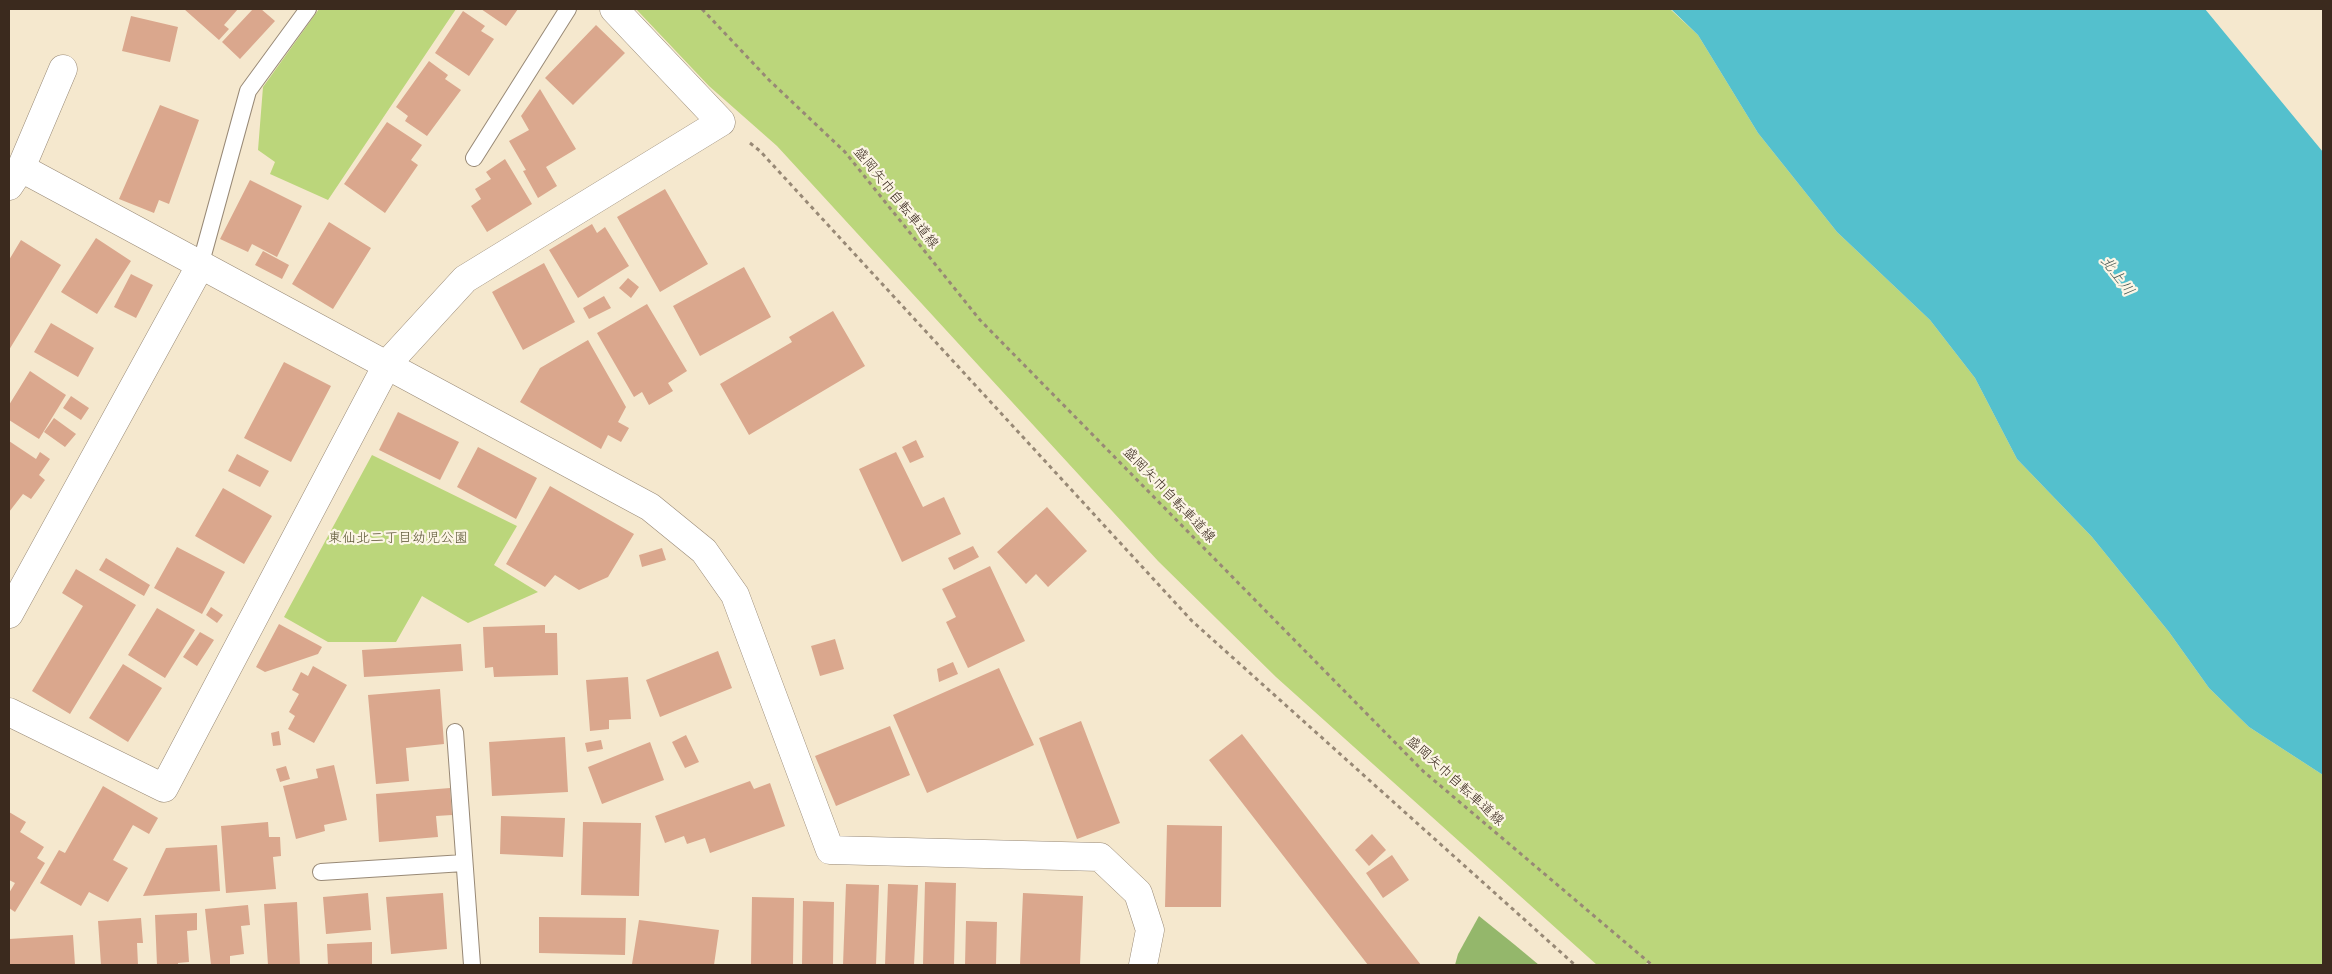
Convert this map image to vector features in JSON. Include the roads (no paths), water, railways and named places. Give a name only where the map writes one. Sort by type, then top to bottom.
[{"type":"street","points":[[9,712],[164,788],[388,364],[465,280],[721,122],[614,9]]},
{"type":"street","points":[[63,69],[15,177],[200,266],[388,364],[650,507],[704,551],[735,595],[830,850],[1100,857],[1138,893],[1150,930],[1143,965]]},
{"type":"street","points":[[9,614],[200,266]]},
{"type":"lane","points":[[200,266],[248,91],[308,9]]},
{"type":"lane","points":[[474,158],[568,9]]},
{"type":"lane","points":[[455,732],[472,965]]},
{"type":"lane","points":[[321,872],[464,863]]},
{"type":"water","name":"北上川","points":[[1671,9],[2205,9],[2323,152],[2323,775],[2249,727],[2209,688],[2169,632],[2092,537],[2017,459],[1975,378],[1930,320],[1837,232],[1758,133],[1698,35]]},
{"type":"park label","name":"東仙北二丁目幼児公園","points":[[398,538]]}]
